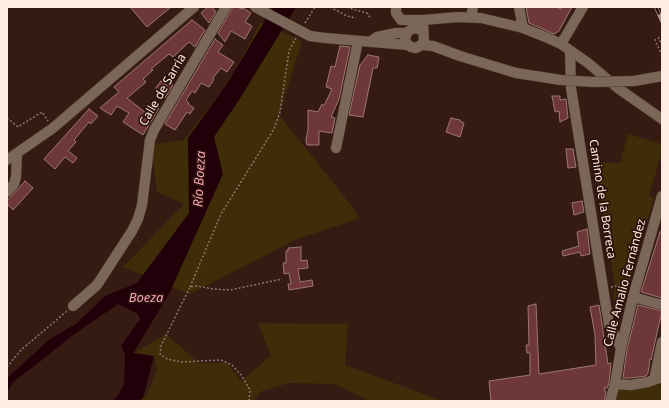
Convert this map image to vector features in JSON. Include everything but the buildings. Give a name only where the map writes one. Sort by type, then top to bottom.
[{"type":"street","points":[[7,160],[53,128],[194,7]]},
{"type":"street","points":[[256,7],[310,36],[374,42],[407,36],[414,28],[418,29],[423,38],[433,46],[516,73],[561,80],[594,82],[634,81],[662,76]]},
{"type":"street","points":[[396,7],[396,13],[401,20],[458,17],[472,12],[523,28],[561,44],[588,63],[619,89],[662,119]]},
{"type":"street","points":[[520,7],[523,28]]},
{"type":"street","points":[[561,44],[583,7]]},
{"type":"street","name":"Calle de Sarria","points":[[73,306],[97,285],[132,231],[138,219],[142,204],[150,140],[152,135],[224,9]]},
{"type":"street","points":[[407,20],[407,36],[411,47],[416,48],[423,38],[423,20]]},
{"type":"street","points":[[336,148],[358,41]]},
{"type":"street","name":"Camino de la Borreca","points":[[570,51],[571,88],[610,324],[621,348]]},
{"type":"street","points":[[7,192],[14,184],[17,154]]},
{"type":"street","name":"Calle Amalio Fernández","points":[[610,401],[615,384],[632,297],[662,196]]},
{"type":"street","points":[[632,297],[662,305]]},
{"type":"street","points":[[615,384],[631,385],[658,378],[662,342]]},
{"type":"path","points":[[303,25],[315,7]]},
{"type":"path","points":[[330,7],[347,16],[356,18]]},
{"type":"path","points":[[346,7],[368,12],[371,19]]},
{"type":"path","points":[[249,401],[250,390],[241,375],[232,365],[221,360],[182,362],[167,359],[160,354],[160,346],[190,287],[221,214],[274,129],[280,112],[289,51],[296,38]]},
{"type":"path","points":[[662,46],[659,38],[655,40],[662,55]]},
{"type":"path","points":[[7,118],[18,127],[42,112],[48,122]]},
{"type":"path","points":[[190,287],[197,286],[230,290],[282,279]]},
{"type":"path","points":[[7,367],[21,350],[73,306]]},
{"type":"shaded area","points":[[261,22],[302,41],[279,115],[360,218],[297,239],[190,294],[123,267],[184,204],[157,192],[151,145],[184,140],[229,82]]},
{"type":"shaded area","points":[[628,134],[662,144],[662,151],[649,196],[654,198],[622,305],[613,300],[615,286],[595,162],[620,163]]},
{"type":"shaded area","points":[[258,323],[348,324],[345,365],[440,401],[370,401],[334,384],[289,383],[262,391],[253,401],[128,401],[134,396],[146,398],[157,370],[154,356],[134,353],[166,334],[199,363],[228,363],[241,381],[271,356]]},
{"type":"shaded area","points":[[662,384],[662,401],[615,401],[620,389]]},
{"type":"water","name":"Boeza","points":[[273,7],[296,7],[239,100],[214,137],[223,174],[169,294],[133,353],[154,356],[143,398],[139,401],[112,401],[117,397],[124,384],[125,354],[121,346],[140,319],[138,314],[118,304],[73,335],[14,381],[7,392],[7,378],[50,339],[77,323],[105,296],[137,283],[189,213],[188,138],[227,84]]},
{"type":"railway","points":[[656,7],[662,21]]},
{"type":"water label","name":"Río Boeza","points":[[200,179]]}]
